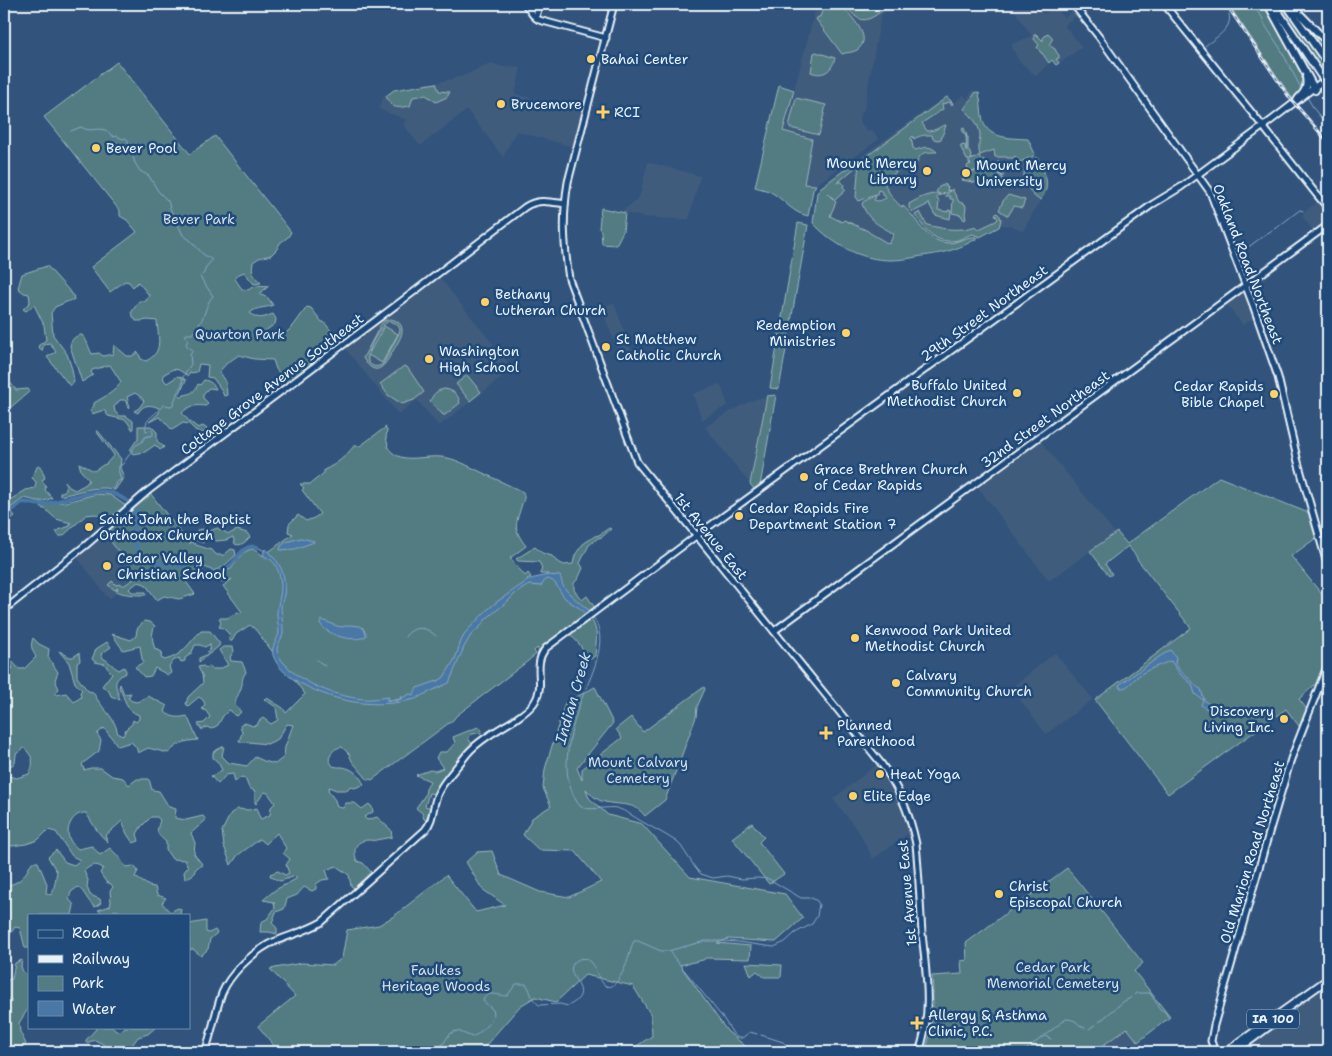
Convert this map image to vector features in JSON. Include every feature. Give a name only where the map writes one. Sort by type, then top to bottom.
[{"type":"highway","points":[[1268,4],[1314,89]]},
{"type":"highway","points":[[1273,4],[1328,85]]},
{"type":"highway","points":[[1286,4],[1328,64]]},
{"type":"highway","points":[[1290,4],[1328,43]]},
{"type":"highway","points":[[1304,96],[1307,82],[1305,73]]},
{"type":"highway","name":"IA 100","points":[[1226,1052],[1328,979]]},
{"type":"highway","name":"IA 100","points":[[1234,1052],[1328,984]]},
{"type":"main road","points":[[525,4],[536,18],[545,22],[606,38]]},
{"type":"main road","name":"1st Avenue East","points":[[614,4],[568,182],[565,204],[564,242],[569,279],[639,466],[887,771],[899,792],[908,814],[916,844],[928,997],[927,1023],[919,1052]]},
{"type":"main road","name":"Oakland Road Northeast","points":[[1073,4],[1099,37],[1210,192],[1246,286],[1279,381],[1298,462],[1328,567]]},
{"type":"main road","points":[[1164,4],[1328,208]]},
{"type":"main road","points":[[530,11],[534,12],[539,6]]},
{"type":"main road","points":[[536,18],[539,6]]},
{"type":"main road","points":[[589,34],[599,39],[602,52]]},
{"type":"main road","name":"29th Street Northeast","points":[[206,1052],[222,994],[239,968],[261,949],[310,928],[328,917],[425,830],[431,821],[439,791],[467,755],[478,744],[530,707],[536,700],[540,679],[538,666],[542,653],[548,646],[696,536],[1162,198],[1178,189],[1328,78]]},
{"type":"main road","name":"Cottage Grove Avenue Southeast","points":[[4,610],[86,545],[148,490],[423,285],[528,204],[540,201],[565,204]]},
{"type":"main road","name":"32nd Street Northeast","points":[[774,631],[1328,225]]},
{"type":"main road","name":"Old Marion Road Northeast","points":[[1215,1051],[1210,1039],[1271,826],[1292,757],[1328,664]]},
{"type":"shaded area","points":[[817,4],[890,4],[892,7],[881,15],[864,109],[859,118],[859,121],[868,132],[872,130],[879,139],[816,185],[804,184],[783,131]]},
{"type":"shaded area","points":[[1017,4],[1036,4],[1044,14],[1054,6],[1064,18],[1075,9],[1079,14],[1064,25],[1082,47],[1056,66],[1051,61],[1036,76],[1019,61],[1013,50],[1012,44],[1032,36],[1012,7]]},
{"type":"shaded area","points":[[492,63],[502,67],[521,68],[515,94],[586,112],[577,148],[516,131],[503,157],[467,110],[420,146],[403,124],[407,120],[379,109],[382,100],[393,90],[463,76]]},
{"type":"shaded area","name":"Mount Mercy University","points":[[973,90],[979,93],[986,128],[998,136],[1028,139],[1042,169],[1047,188],[1023,231],[1010,225],[1002,225],[950,251],[882,260],[852,252],[837,244],[813,223],[817,193],[823,184],[947,95],[954,103],[964,95],[967,99]]},
{"type":"shaded area","points":[[648,162],[700,176],[689,219],[643,217],[621,212],[640,195]]},
{"type":"shaded area","points":[[1319,201],[1328,211],[1328,222],[1315,233],[1303,217],[1304,212]]},
{"type":"shaded area","name":"Washington High School","points":[[439,277],[513,369],[439,426],[417,400],[398,414],[345,348]]},
{"type":"shaded area","points":[[1244,292],[1254,318],[1243,325],[1227,305]]},
{"type":"shaded area","points":[[614,303],[633,355],[621,359],[601,307]]},
{"type":"shaded area","points":[[720,384],[728,405],[702,420],[693,394]]},
{"type":"shaded area","points":[[767,396],[750,484],[705,427],[740,406]]},
{"type":"shaded area","points":[[1038,438],[1115,533],[1049,581],[975,483]]},
{"type":"shaded area","name":"Cedar Valley Christian School","points":[[104,533],[138,576],[109,599],[77,557]]},
{"type":"shaded area","points":[[1055,653],[1092,700],[1046,734],[1011,688]]},
{"type":"shaded area","points":[[880,762],[890,776],[913,831],[873,859],[859,832],[833,799]]},
{"type":"shaded area","points":[[1328,984],[1328,1052],[1234,1052],[1271,1026]]},
{"type":"shaded area","points":[[1127,1028],[1146,1052],[1094,1052]]},
{"type":"green space","points":[[836,4],[846,10],[861,30],[863,41],[861,46],[855,51],[842,54],[816,19],[820,17],[825,8]]},
{"type":"green space","points":[[844,4],[884,4],[887,7],[869,19],[864,20],[855,16]]},
{"type":"green space","points":[[1228,4],[1266,4],[1304,77],[1305,85],[1294,101]]},
{"type":"green space","points":[[1276,4],[1282,4],[1328,70],[1326,77]]},
{"type":"green space","points":[[1048,33],[1053,38],[1049,45],[1059,55],[1059,58],[1056,59],[1059,63],[1056,65],[1052,60],[1049,63],[1037,47],[1039,45],[1034,39],[1036,34],[1043,41],[1043,38]]},
{"type":"green space","points":[[814,53],[835,58],[834,63],[826,72],[819,74],[811,72]]},
{"type":"green space","name":"Bever Park","points":[[117,62],[190,154],[215,136],[291,232],[271,255],[259,258],[253,262],[253,274],[261,283],[254,284],[244,272],[237,275],[235,279],[242,289],[248,290],[258,286],[269,286],[259,294],[268,298],[273,305],[256,309],[250,313],[259,318],[273,314],[276,319],[275,324],[265,331],[272,337],[281,338],[294,325],[307,307],[311,308],[341,343],[287,383],[276,369],[273,360],[254,359],[239,355],[227,363],[219,372],[226,383],[227,395],[224,396],[213,378],[207,377],[208,365],[199,364],[197,372],[190,373],[188,376],[179,370],[173,369],[163,375],[167,383],[178,376],[186,380],[179,395],[181,398],[193,392],[198,384],[200,385],[204,380],[214,385],[216,389],[209,388],[203,394],[203,398],[208,403],[206,406],[193,406],[187,408],[182,413],[198,428],[203,426],[215,435],[234,423],[233,426],[217,438],[195,430],[189,424],[183,423],[172,430],[159,417],[149,422],[159,413],[159,408],[147,406],[138,413],[134,411],[144,401],[135,393],[127,397],[129,408],[124,400],[120,400],[114,407],[115,412],[120,416],[126,416],[133,421],[133,430],[126,420],[108,416],[104,410],[92,414],[90,410],[94,403],[112,392],[121,382],[110,365],[92,370],[93,375],[82,382],[70,346],[74,338],[82,335],[92,354],[99,353],[103,356],[113,354],[114,345],[127,356],[132,356],[138,352],[141,359],[146,361],[152,357],[159,344],[157,321],[136,321],[131,313],[139,301],[146,301],[149,295],[138,282],[133,287],[129,282],[125,281],[110,292],[91,267],[137,232],[127,220],[120,216],[120,211],[44,117]]},
{"type":"green space","points":[[436,83],[439,91],[450,92],[447,97],[436,102],[426,95],[413,97],[410,106],[395,107],[386,96],[394,90]]},
{"type":"green space","points":[[779,85],[794,90],[783,131],[812,139],[804,184],[816,185],[813,190],[808,216],[794,210],[772,193],[755,187]]},
{"type":"green space","points":[[976,92],[979,93],[983,121],[986,127],[1001,136],[1028,139],[1035,154],[1032,157],[1020,162],[1015,156],[1013,158],[995,157],[994,150],[980,155],[978,126],[964,109]]},
{"type":"green space","points":[[947,97],[953,103],[952,105],[950,102],[942,104],[943,109],[922,123],[927,131],[946,125],[941,139],[933,139],[932,135],[914,139],[913,136],[911,138],[913,148],[916,150],[927,147],[937,152],[921,155],[912,171],[908,162],[884,182],[893,199],[909,211],[922,229],[933,238],[948,243],[972,237],[976,237],[976,239],[937,254],[899,260],[880,259],[848,250],[813,223],[817,193],[820,188],[854,163],[856,167],[837,183],[841,181],[846,190],[835,200],[827,193],[836,202],[830,216],[868,231],[889,244],[894,234],[871,219],[862,204],[874,196],[876,201],[886,198],[878,190],[877,194],[859,201],[856,197],[859,162]]},
{"type":"green space","points":[[796,98],[826,105],[819,135],[790,128]]},
{"type":"green space","points":[[966,137],[968,137],[967,151]]},
{"type":"green space","points":[[965,145],[966,151],[969,151],[972,158],[970,160],[979,155],[981,160],[983,159],[992,166],[999,161],[1000,163],[1009,162],[1012,165],[1003,170],[1003,177],[998,174],[1003,178],[1003,181],[987,185],[962,180],[964,179],[963,177],[980,169],[969,173],[967,167],[971,164],[960,146]]},
{"type":"green space","points":[[1037,157],[1047,184],[1040,200],[1032,194],[1024,180],[1028,180],[1029,177],[1024,179],[1024,172],[1027,166]]},
{"type":"green space","points":[[946,184],[948,186],[947,191],[950,190],[937,196],[939,201],[938,210],[951,211],[950,219],[935,215],[929,204],[913,212],[909,208],[909,204],[920,198],[932,194],[940,194],[936,192],[939,187]]},
{"type":"green space","points":[[952,189],[959,202],[965,204],[966,219],[964,220],[961,215],[952,213],[953,199],[950,199],[950,196],[945,196]]},
{"type":"green space","points":[[1008,195],[1025,200],[1022,208],[1014,206],[1008,216],[999,210]]},
{"type":"green space","points":[[601,208],[625,213],[623,231],[616,245],[602,244],[599,228]]},
{"type":"green space","points":[[920,212],[927,225],[939,228],[964,229],[976,226],[979,229],[996,221],[998,219],[995,214],[997,213],[1001,220],[999,227],[980,237],[973,234],[950,241],[938,239],[932,235],[915,215]]},
{"type":"green space","points":[[798,223],[808,225],[779,389],[770,388]]},
{"type":"green space","points":[[47,266],[73,295],[74,300],[55,307],[51,313],[53,335],[67,354],[72,369],[74,381],[70,386],[47,357],[56,352],[50,343],[44,344],[42,351],[38,346],[46,340],[44,325],[34,305],[26,311],[23,309],[30,302],[29,294],[24,293],[18,288],[22,274]]},
{"type":"green space","points":[[390,319],[398,322],[401,325],[402,332],[386,362],[383,366],[376,369],[372,368],[363,358],[384,321]],"holes":[[[389,321],[397,324],[400,329],[399,333],[383,364],[372,366],[368,361],[368,357],[371,345],[378,333],[385,323]]]},
{"type":"green space","points":[[384,326],[398,334],[382,363],[368,355]]},
{"type":"green space","points":[[404,366],[407,367],[424,392],[414,400],[402,404],[388,395],[380,384]]},
{"type":"green space","points":[[4,374],[16,390],[28,389],[30,391],[4,413]]},
{"type":"green space","points":[[467,375],[481,392],[470,401],[456,384]]},
{"type":"green space","points":[[445,389],[455,393],[460,403],[443,415],[430,401],[436,392]]},
{"type":"green space","points":[[776,395],[760,486],[754,489],[750,484],[767,396]]},
{"type":"green space","points":[[138,426],[151,426],[157,432],[157,441],[164,447],[160,450],[155,445],[145,452],[133,454],[130,450],[138,438]]},
{"type":"green space","points":[[386,427],[387,446],[398,456],[404,458],[441,457],[451,459],[523,492],[524,498],[516,526],[526,546],[510,558],[525,576],[528,573],[531,577],[527,579],[532,586],[548,574],[540,574],[542,568],[539,562],[518,561],[516,559],[535,547],[564,565],[573,564],[575,555],[583,544],[609,528],[611,529],[589,545],[580,563],[583,568],[574,583],[574,590],[582,600],[587,596],[595,608],[539,651],[537,648],[534,651],[536,654],[528,661],[372,780],[368,780],[342,747],[334,750],[329,759],[332,765],[352,770],[358,775],[364,785],[354,788],[350,786],[347,790],[336,790],[329,787],[328,791],[335,800],[337,807],[343,808],[346,803],[355,803],[362,809],[369,804],[373,812],[364,817],[367,820],[377,817],[391,830],[392,837],[363,841],[357,844],[355,854],[357,861],[363,863],[371,872],[354,888],[351,886],[349,875],[336,866],[326,870],[329,879],[322,880],[316,884],[316,889],[312,891],[304,887],[297,895],[287,899],[284,909],[276,912],[272,923],[277,928],[277,934],[260,932],[261,922],[267,919],[275,908],[274,902],[263,900],[275,890],[296,879],[296,876],[280,881],[271,877],[270,874],[278,871],[285,875],[289,873],[286,865],[290,859],[283,853],[286,848],[277,833],[266,844],[260,839],[238,855],[231,865],[224,846],[222,831],[231,813],[238,809],[249,810],[257,808],[261,819],[270,815],[271,807],[275,803],[268,793],[264,792],[256,804],[255,791],[249,788],[245,778],[241,777],[235,782],[233,774],[226,775],[218,784],[211,776],[222,770],[218,762],[213,758],[213,752],[224,746],[222,756],[229,763],[247,766],[255,757],[275,764],[284,757],[285,747],[293,725],[287,724],[278,739],[267,744],[239,741],[242,733],[240,725],[245,723],[253,726],[257,725],[263,718],[271,724],[278,720],[276,707],[264,699],[267,698],[283,708],[286,713],[305,694],[250,625],[236,634],[232,641],[230,641],[229,634],[219,627],[221,623],[219,618],[227,618],[242,612],[223,586],[232,579],[227,582],[219,581],[215,575],[231,569],[243,553],[251,549],[256,550],[263,556],[293,534],[288,532],[289,524],[298,515],[306,521],[320,514],[302,490],[304,488],[300,484],[310,484],[354,446],[360,446]]},
{"type":"green space","points":[[96,431],[121,459],[120,468],[124,477],[115,490],[95,488],[60,496],[60,493],[66,490],[65,481],[69,487],[75,490],[86,484],[89,480],[81,471],[79,463],[94,471],[106,464],[114,455]]},
{"type":"green space","points":[[38,465],[41,467],[45,478],[42,480],[46,487],[45,490],[52,498],[41,501],[24,498],[9,509],[15,516],[4,524],[4,507],[6,504],[4,494],[10,500],[26,490],[35,488],[36,482],[32,478]]},
{"type":"green space","points":[[1219,477],[1311,514],[1319,536],[1291,556],[1328,602],[1328,664],[1322,678],[1299,699],[1309,712],[1302,730],[1286,709],[1168,794],[1095,700],[1191,628],[1128,546],[1105,564],[1112,574],[1109,576],[1090,551],[1117,532],[1127,544]]},
{"type":"green space","points":[[150,493],[190,544],[191,541],[196,545],[211,550],[217,555],[224,555],[231,549],[235,550],[236,555],[223,567],[213,571],[205,567],[202,571],[196,572],[196,570],[184,579],[195,594],[179,599],[164,596],[157,600],[145,584],[138,582],[129,589],[132,592],[146,592],[146,595],[123,593],[116,591],[118,588],[115,590],[108,585],[112,581],[116,585],[121,584],[123,586],[137,577],[104,533]]},
{"type":"green space","points":[[96,494],[110,495],[126,506],[107,520],[96,514],[86,515],[63,536],[59,536],[56,531],[70,526],[71,523],[56,519],[43,509],[39,503],[66,502]]},
{"type":"green space","points":[[217,528],[229,534],[237,530],[247,533],[250,537],[239,545],[235,544],[233,537],[216,541],[213,536],[204,537],[203,543],[193,539],[197,530],[210,531]]},
{"type":"green space","points":[[591,619],[596,632],[595,656],[588,661],[580,645],[570,634]]},
{"type":"green space","points":[[144,621],[150,622],[155,626],[152,634],[154,646],[155,649],[162,652],[161,658],[165,660],[181,652],[201,631],[210,631],[220,644],[199,662],[199,658],[209,651],[210,644],[205,647],[195,645],[191,654],[185,658],[185,661],[181,662],[179,658],[173,661],[169,666],[171,673],[168,675],[155,668],[151,676],[144,677],[135,667],[144,662],[140,646],[123,650],[112,634],[131,640],[136,636],[137,629]]},
{"type":"green space","points":[[33,638],[39,644],[49,649],[48,657],[58,672],[55,680],[59,689],[54,693],[57,695],[66,693],[74,702],[81,697],[80,692],[82,690],[75,683],[69,663],[59,651],[70,657],[79,653],[80,661],[77,663],[77,677],[88,691],[93,692],[114,721],[118,734],[123,736],[133,720],[136,722],[139,719],[139,715],[126,704],[119,688],[120,684],[124,694],[131,693],[128,698],[132,701],[137,702],[148,696],[167,706],[165,712],[170,715],[178,717],[187,716],[198,740],[182,743],[168,753],[148,748],[138,753],[136,747],[131,742],[118,746],[104,728],[97,734],[101,740],[99,751],[82,764],[84,770],[101,768],[112,776],[123,778],[129,785],[137,779],[149,779],[152,790],[159,791],[169,807],[176,809],[175,818],[186,820],[203,816],[206,820],[191,833],[195,843],[194,854],[202,864],[202,866],[195,870],[194,874],[185,879],[184,872],[188,867],[185,860],[172,859],[166,850],[166,842],[160,837],[158,832],[160,820],[157,817],[151,817],[141,827],[137,834],[139,841],[133,843],[122,821],[105,836],[108,842],[98,832],[86,813],[81,813],[74,818],[68,831],[68,836],[78,849],[92,846],[100,855],[110,848],[126,867],[134,866],[138,871],[135,877],[149,886],[155,887],[157,895],[166,898],[162,903],[170,912],[178,908],[181,909],[180,914],[124,914],[115,910],[108,914],[102,913],[98,910],[110,906],[110,891],[113,887],[106,882],[100,873],[103,868],[93,865],[84,871],[88,880],[87,887],[90,895],[100,899],[101,903],[95,907],[78,887],[71,892],[69,899],[74,905],[72,914],[28,914],[28,948],[25,948],[20,928],[15,927],[9,936],[10,948],[5,949],[4,886],[18,881],[32,862],[38,862],[47,884],[46,893],[51,895],[57,872],[48,857],[56,850],[65,862],[74,865],[80,860],[72,856],[56,832],[48,830],[38,840],[4,847],[4,775],[17,778],[29,774],[32,763],[31,757],[24,748],[16,754],[15,763],[9,767],[9,773],[4,772],[4,728],[7,723],[4,716],[4,666],[13,668],[10,663],[4,663],[4,654],[19,669],[24,669],[36,657],[32,643]]},
{"type":"green space","points":[[107,642],[111,647],[101,654],[103,658],[119,670],[124,667],[126,671],[116,682],[120,700],[111,696],[109,691],[102,686],[112,673],[105,664],[95,662],[92,659],[96,649]]},
{"type":"green space","points":[[223,647],[233,647],[234,651],[230,657],[231,661],[242,662],[246,672],[235,703],[241,712],[237,716],[229,710],[218,725],[211,729],[207,727],[202,730],[198,724],[204,723],[210,717],[202,709],[205,704],[203,700],[199,697],[188,706],[186,704],[188,697],[203,683],[198,667],[203,666],[206,668],[210,666],[212,669],[219,669],[228,665],[219,650]]},
{"type":"green space","points":[[595,687],[613,723],[577,768],[582,780],[582,769],[622,738],[616,729],[631,717],[643,732],[704,687],[705,689],[697,707],[696,717],[665,800],[645,816],[641,811],[632,806],[600,800],[586,789],[589,798],[608,815],[642,824],[690,877],[785,894],[803,918],[776,942],[728,939],[717,943],[751,946],[750,959],[706,958],[680,965],[727,1031],[744,1045],[749,1052],[627,1052],[652,1036],[651,1015],[633,986],[585,975],[556,1002],[535,997],[520,1006],[480,1052],[279,1052],[258,1026],[295,996],[270,969],[302,963],[333,965],[342,958],[347,930],[379,925],[394,916],[446,875],[476,912],[505,905],[482,889],[466,862],[477,852],[492,851],[501,875],[540,892],[569,897],[601,882],[575,851],[539,850],[523,835],[532,818],[551,806],[543,788],[545,769],[565,703]]},
{"type":"green space","points":[[478,727],[482,730],[481,733],[472,734],[468,738],[472,744],[439,783],[436,794],[429,793],[425,806],[432,808],[429,822],[424,819],[422,813],[416,808],[425,795],[430,781],[416,775],[443,768],[436,758],[439,752],[447,752],[455,743],[453,737]]},
{"type":"green space","points":[[752,823],[764,837],[759,842],[784,874],[769,884],[732,838]]},
{"type":"green space","name":"Cedar Park Memorial Cemetery","points":[[1067,868],[1143,963],[1134,971],[1170,1017],[1138,1042],[1127,1028],[1094,1052],[925,1052],[933,1015],[932,976],[962,974],[961,961],[967,960],[966,943]]},
{"type":"green space","points":[[206,921],[206,932],[209,933],[215,930],[217,933],[210,939],[208,949],[201,956],[193,949],[190,950],[190,924]]},
{"type":"green space","points":[[22,960],[23,972],[28,975],[28,1009],[19,1023],[20,1032],[26,1044],[21,1050],[23,1052],[4,1052],[4,1043],[8,1040],[4,1034],[4,1004],[11,1003],[11,999],[4,998],[7,995],[4,991],[4,980],[12,979],[15,963]]},
{"type":"green space","points":[[746,963],[782,965],[781,977],[764,977],[757,971],[751,976]]},
{"type":"green space","points":[[113,1028],[116,1031],[123,1030],[124,1028],[155,1028],[148,1034],[138,1037],[130,1048],[135,1052],[107,1052],[103,1044],[95,1040],[86,1043],[86,1040],[96,1029]]},
{"type":"water","points":[[301,538],[314,542],[295,549],[280,550],[281,546],[286,542]]},
{"type":"water","points":[[265,549],[279,564],[284,579],[285,590],[281,606],[283,633],[277,650],[280,657],[292,671],[310,683],[331,692],[352,697],[369,699],[389,697],[387,700],[397,701],[401,696],[402,698],[410,694],[413,695],[417,688],[440,680],[444,677],[455,659],[466,632],[487,610],[530,579],[548,575],[560,576],[566,590],[591,612],[587,615],[567,600],[553,581],[546,579],[541,586],[529,585],[517,592],[471,635],[449,683],[415,699],[400,702],[371,704],[343,700],[315,691],[297,682],[284,672],[275,660],[273,649],[279,633],[277,612],[281,585],[277,567],[263,554]]},
{"type":"water","points":[[322,620],[342,627],[349,625],[360,626],[366,633],[366,636],[355,639],[335,635],[323,628],[320,623]]},
{"type":"water","points":[[1170,650],[1176,657],[1175,663],[1177,666],[1201,689],[1204,700],[1210,705],[1210,708],[1207,709],[1201,705],[1203,700],[1195,694],[1192,684],[1180,674],[1171,661],[1145,672],[1128,686],[1120,688],[1119,685]]},
{"type":"waterway","points":[[1251,4],[1262,17],[1302,90]]},
{"type":"waterway","points":[[1205,46],[1226,28],[1230,19],[1229,14]]},
{"type":"waterway","points":[[1307,97],[1328,127]]},
{"type":"waterway","points":[[71,131],[81,127],[88,130],[102,129],[108,131],[114,137],[128,140],[135,163],[140,171],[149,176],[158,191],[168,201],[183,235],[212,260],[202,275]]},
{"type":"waterway","points":[[1239,254],[1297,212],[1303,211]]},
{"type":"waterway","points":[[188,347],[186,344],[188,340],[186,334],[192,334],[197,327],[213,296],[200,277]]},
{"type":"waterway","points":[[112,493],[116,482],[121,480],[118,469],[120,465],[122,465],[136,445],[142,442],[145,437],[153,435],[152,430],[146,431],[148,420],[163,405],[173,405],[182,385],[183,377],[191,364],[190,355],[193,350],[190,348]]},
{"type":"waterway","name":"Indian Creek","points":[[4,517],[22,502],[42,504],[88,493],[105,492],[121,497],[134,507],[136,515],[134,527],[136,547],[140,554],[154,562],[180,565],[189,574],[210,574],[226,569],[244,550],[257,547]]},
{"type":"waterway","name":"Indian Creek","points":[[257,547],[265,551]]},
{"type":"waterway","name":"Indian Creek","points":[[415,1052],[427,1047],[438,1047],[453,1032],[458,1031],[472,1037],[475,1035],[485,1027],[494,1014],[493,1010],[483,1001],[485,997],[490,994],[507,996],[516,984],[526,984],[539,1005],[560,1004],[568,1006],[580,995],[580,990],[571,969],[573,963],[579,959],[585,959],[590,962],[603,983],[607,986],[612,986],[622,973],[634,941],[661,951],[668,951],[705,941],[738,942],[774,947],[812,924],[817,916],[819,904],[812,898],[801,898],[769,879],[742,879],[727,876],[713,878],[701,874],[677,842],[629,814],[617,808],[587,809],[580,806],[568,779],[567,757],[580,703],[597,660],[600,636],[598,626],[592,616]]},
{"type":"waterway","points":[[405,637],[412,630],[420,628],[428,630],[436,636]]},
{"type":"waterway","points":[[317,660],[325,666]]},
{"type":"waterway","name":"Indian Creek","points":[[386,700],[402,699]]},
{"type":"waterway","points":[[671,951],[672,955],[723,1018],[734,1035],[742,1038],[750,1032],[757,1034]]},
{"type":"waterway","points":[[1134,995],[1136,993],[1150,993],[1160,1009],[1168,1017]]},
{"type":"waterway","points":[[1099,1022],[1132,997]]},
{"type":"waterway","points":[[1023,1052],[1066,1019],[1073,1020],[1085,1028]]},
{"type":"waterway","points":[[1089,1029],[1096,1024]]},
{"type":"waterway","points":[[761,1035],[783,1042],[796,1052]]},
{"type":"waterway","points":[[1045,1036],[1051,1039]]},
{"type":"waterway","points":[[819,1052],[826,1050],[834,1052]]},
{"type":"railway","points":[[1226,4],[1289,97],[1328,142]]},
{"type":"place","name":"Bahai Center","points":[[591,59]]},
{"type":"place","name":"Brucemore","points":[[501,104]]},
{"type":"place","name":"RCI","points":[[603,112]]},
{"type":"place","name":"Bever Pool","points":[[96,148]]},
{"type":"place","name":"Mount Mercy Library","points":[[927,171]]},
{"type":"place","name":"Mount Mercy University","points":[[966,173]]},
{"type":"place","name":"Bethany Lutheran Church","points":[[485,302]]},
{"type":"place","name":"Redemption Ministries","points":[[846,333]]},
{"type":"place","name":"St Matthew Catholic Church","points":[[606,347]]},
{"type":"place","name":"Washington High School","points":[[429,359]]},
{"type":"place","name":"Buffalo United Methodist Church","points":[[1017,393]]},
{"type":"place","name":"Cedar Rapids Bible Chapel","points":[[1274,394]]},
{"type":"place","name":"Grace Brethren Church of Cedar Rapids","points":[[804,477]]},
{"type":"place","name":"Cedar Rapids Fire Department Station 7","points":[[739,516]]},
{"type":"place","name":"Saint John the Baptist Orthodox Church","points":[[89,527]]},
{"type":"place","name":"Cedar Valley Christian School","points":[[107,566]]},
{"type":"place","name":"Kenwood Park United Methodist Church","points":[[855,638]]},
{"type":"place","name":"Calvary Community Church","points":[[896,683]]},
{"type":"place","name":"Discovery Living Inc.","points":[[1284,719]]},
{"type":"place","name":"Planned Parenthood","points":[[826,733]]},
{"type":"place","name":"Heat Yoga","points":[[880,774]]},
{"type":"place","name":"Elite Edge","points":[[853,796]]},
{"type":"place","name":"Christ Episcopal Church","points":[[999,894]]},
{"type":"place","name":"Allergy & Asthma Clinic, P.C.","points":[[917,1023]]},
{"type":"park label","name":"Quarton Park","points":[[240,334]]},
{"type":"park label","name":"Mount Calvary Cemetery","points":[[638,770]]},
{"type":"park label","name":"Faulkes Heritage Woods","points":[[436,978]]}]
